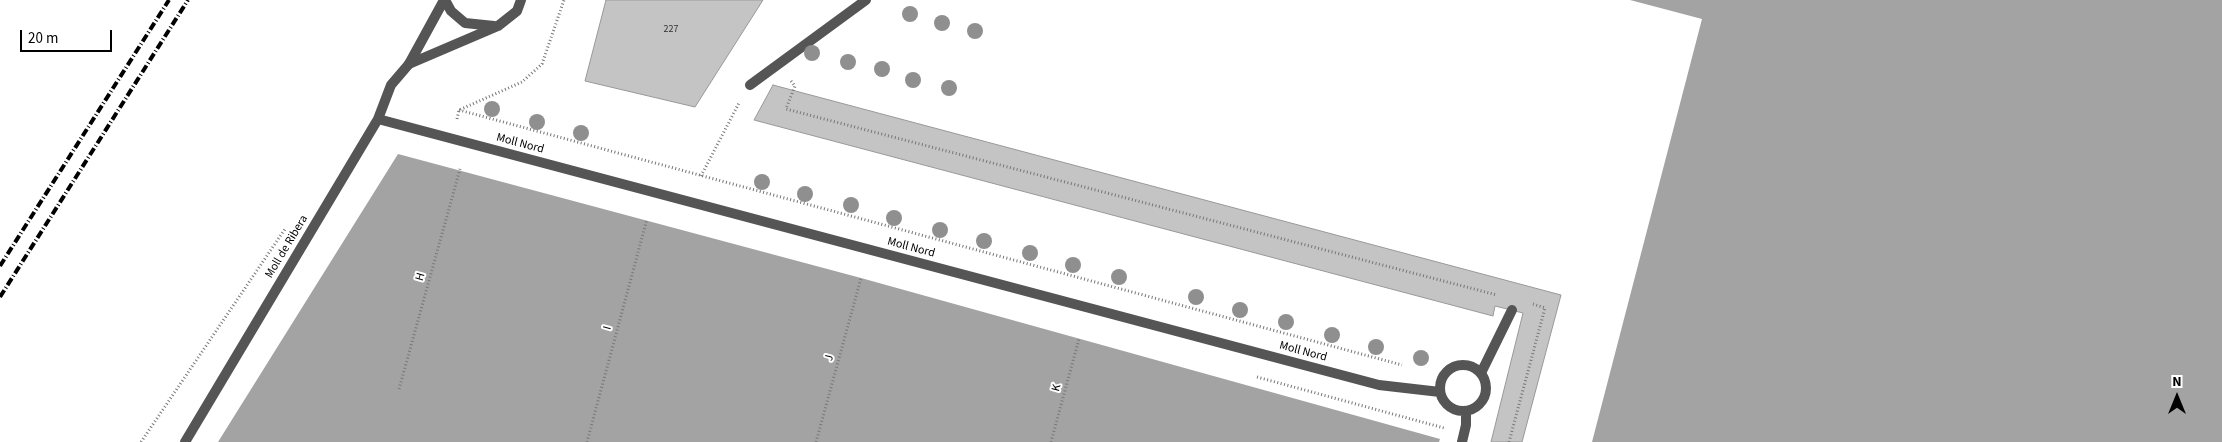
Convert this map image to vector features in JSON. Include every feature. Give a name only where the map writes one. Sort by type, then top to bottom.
[{"type":"street","points":[[409,64],[444,0],[451,11],[465,23],[498,26]]},
{"type":"street","points":[[409,64],[498,26],[517,11],[522,0]]},
{"type":"street","points":[[750,85],[866,0]]},
{"type":"street","name":"Moll de Ribera","points":[[185,442],[378,119],[391,85],[409,64]]},
{"type":"street","name":"Moll Nord","points":[[378,119],[1369,383],[1440,392]]},
{"type":"street","points":[[1481,373],[1512,310]]},
{"type":"street","points":[[1468,365],[1481,373],[1486,386],[1485,396],[1479,405],[1466,411],[1456,410],[1444,402],[1440,392],[1443,375],[1454,366],[1468,365]]},
{"type":"street","points":[[1462,442],[1466,425],[1466,411]]},
{"type":"path","points":[[459,110],[522,82],[542,64],[564,0]]},
{"type":"path","points":[[701,176],[722,132],[750,85]]},
{"type":"path","points":[[795,86],[786,109],[1506,298]]},
{"type":"path","points":[[451,139],[459,110]]},
{"type":"path","points":[[459,110],[1408,366]]},
{"type":"path","name":"H","points":[[399,389],[460,169]]},
{"type":"path","name":"I","points":[[587,442],[647,219]]},
{"type":"path","points":[[141,442],[290,222]]},
{"type":"path","name":"J","points":[[816,442],[861,278]]},
{"type":"path","points":[[1509,442],[1545,308],[1526,303]]},
{"type":"path","name":"K","points":[[1051,442],[1079,340]]},
{"type":"shaded area","points":[[1630,0],[2222,0],[2222,442],[1592,442],[1702,19]]},
{"type":"shaded area","points":[[398,154],[861,278],[1440,439],[1439,442],[218,442]]},
{"type":"building","points":[[606,0],[763,0],[695,107],[585,81]]},
{"type":"building","points":[[773,85],[1561,295],[1522,442],[1491,442],[1523,313],[1495,306],[1493,316],[754,120]]},
{"type":"railway","points":[[0,266],[169,0]]},
{"type":"railway","points":[[0,297],[188,0]]}]
